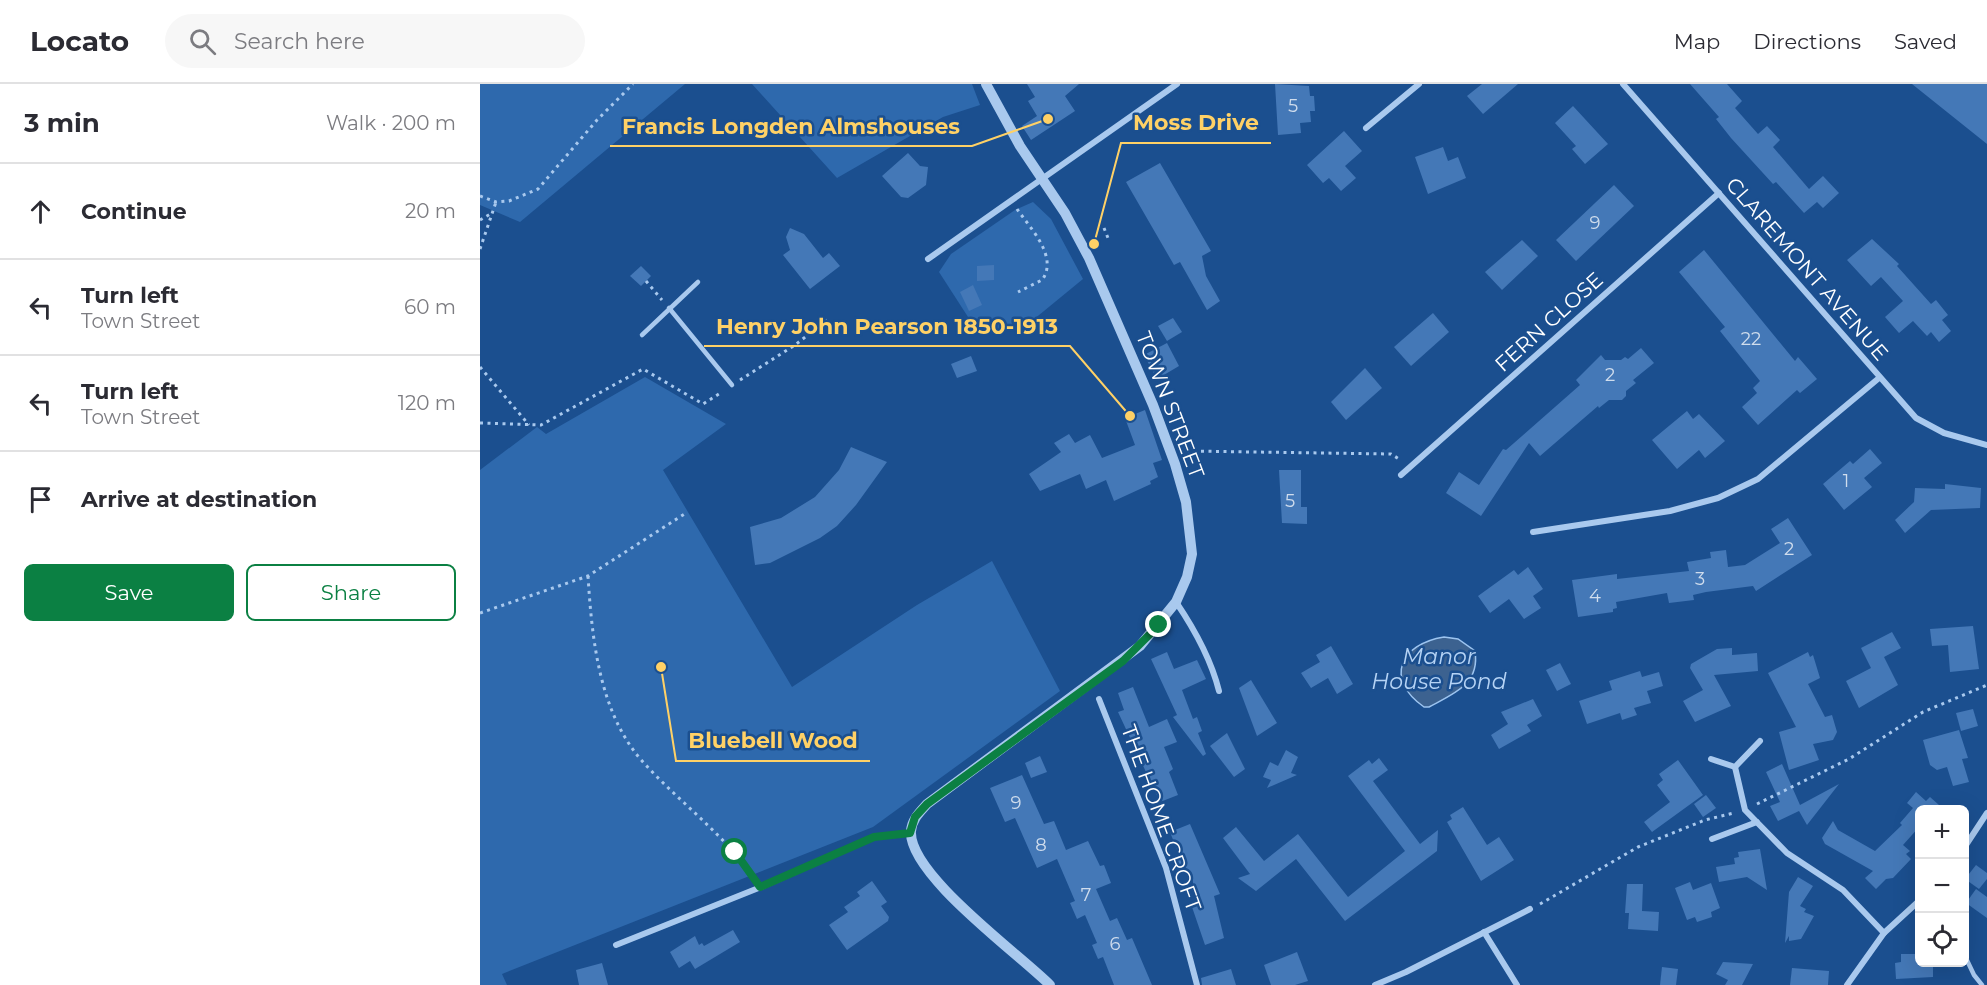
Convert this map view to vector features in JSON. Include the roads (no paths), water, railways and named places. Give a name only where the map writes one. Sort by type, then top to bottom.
[{"type":"street","name":"TOWN STREET","points":[[911,830],[915,817],[943,792],[1123,661],[1159,625],[1176,602],[1187,577],[1192,554],[1186,502],[1175,464],[1153,405],[1089,258],[1065,213],[1041,180],[1005,122],[987,84]]},
{"type":"street","points":[[928,259],[1177,84]]},
{"type":"street","points":[[1366,128],[1419,84]]},
{"type":"street","name":"CLAREMONT AVENUE","points":[[1623,84],[1879,378],[1916,417],[1944,433],[1987,445]]},
{"type":"street","name":"FERN CLOSE","points":[[1401,475],[1719,193]]},
{"type":"street","points":[[1533,532],[1670,510],[1718,498],[1758,479],[1879,378]]},
{"type":"street","points":[[1176,602],[1209,660],[1219,691]]},
{"type":"street","name":"THE HOME CROFT","points":[[1099,699],[1166,868],[1197,985]]},
{"type":"street","points":[[1735,766],[1760,741]]},
{"type":"street","points":[[1710,759],[1735,766]]},
{"type":"street","points":[[1735,766],[1745,810],[1787,853],[1843,890],[1884,933]]},
{"type":"street","points":[[1969,842],[1987,813]]},
{"type":"street","points":[[1712,839],[1757,822]]},
{"type":"street","points":[[616,945],[760,887],[874,837],[911,830],[917,857],[939,885],[1050,985]]},
{"type":"street","points":[[1847,985],[1884,933],[1915,905]]},
{"type":"street","points":[[1375,985],[1530,909]]},
{"type":"street","points":[[1484,932],[1517,985]]},
{"type":"lane","points":[[642,335],[667,306],[698,282]]},
{"type":"lane","points":[[667,306],[732,385]]},
{"type":"lane","points":[[1969,963],[1982,985]]},
{"type":"water","name":"Manor House Pond","points":[[1444,637],[1458,639],[1475,651],[1474,672],[1464,686],[1456,692],[1429,707],[1424,707],[1404,685],[1401,674],[1403,664],[1408,655],[1417,647]]},
{"type":"place","name":"Francis Longden Almshouses","points":[[1048,119]]},
{"type":"place","name":"Moss Drive","points":[[1094,244]]},
{"type":"place","name":"Henry John Pearson 1850-1913","points":[[1130,416]]},
{"type":"place","name":"Bluebell Wood","points":[[661,667]]}]
